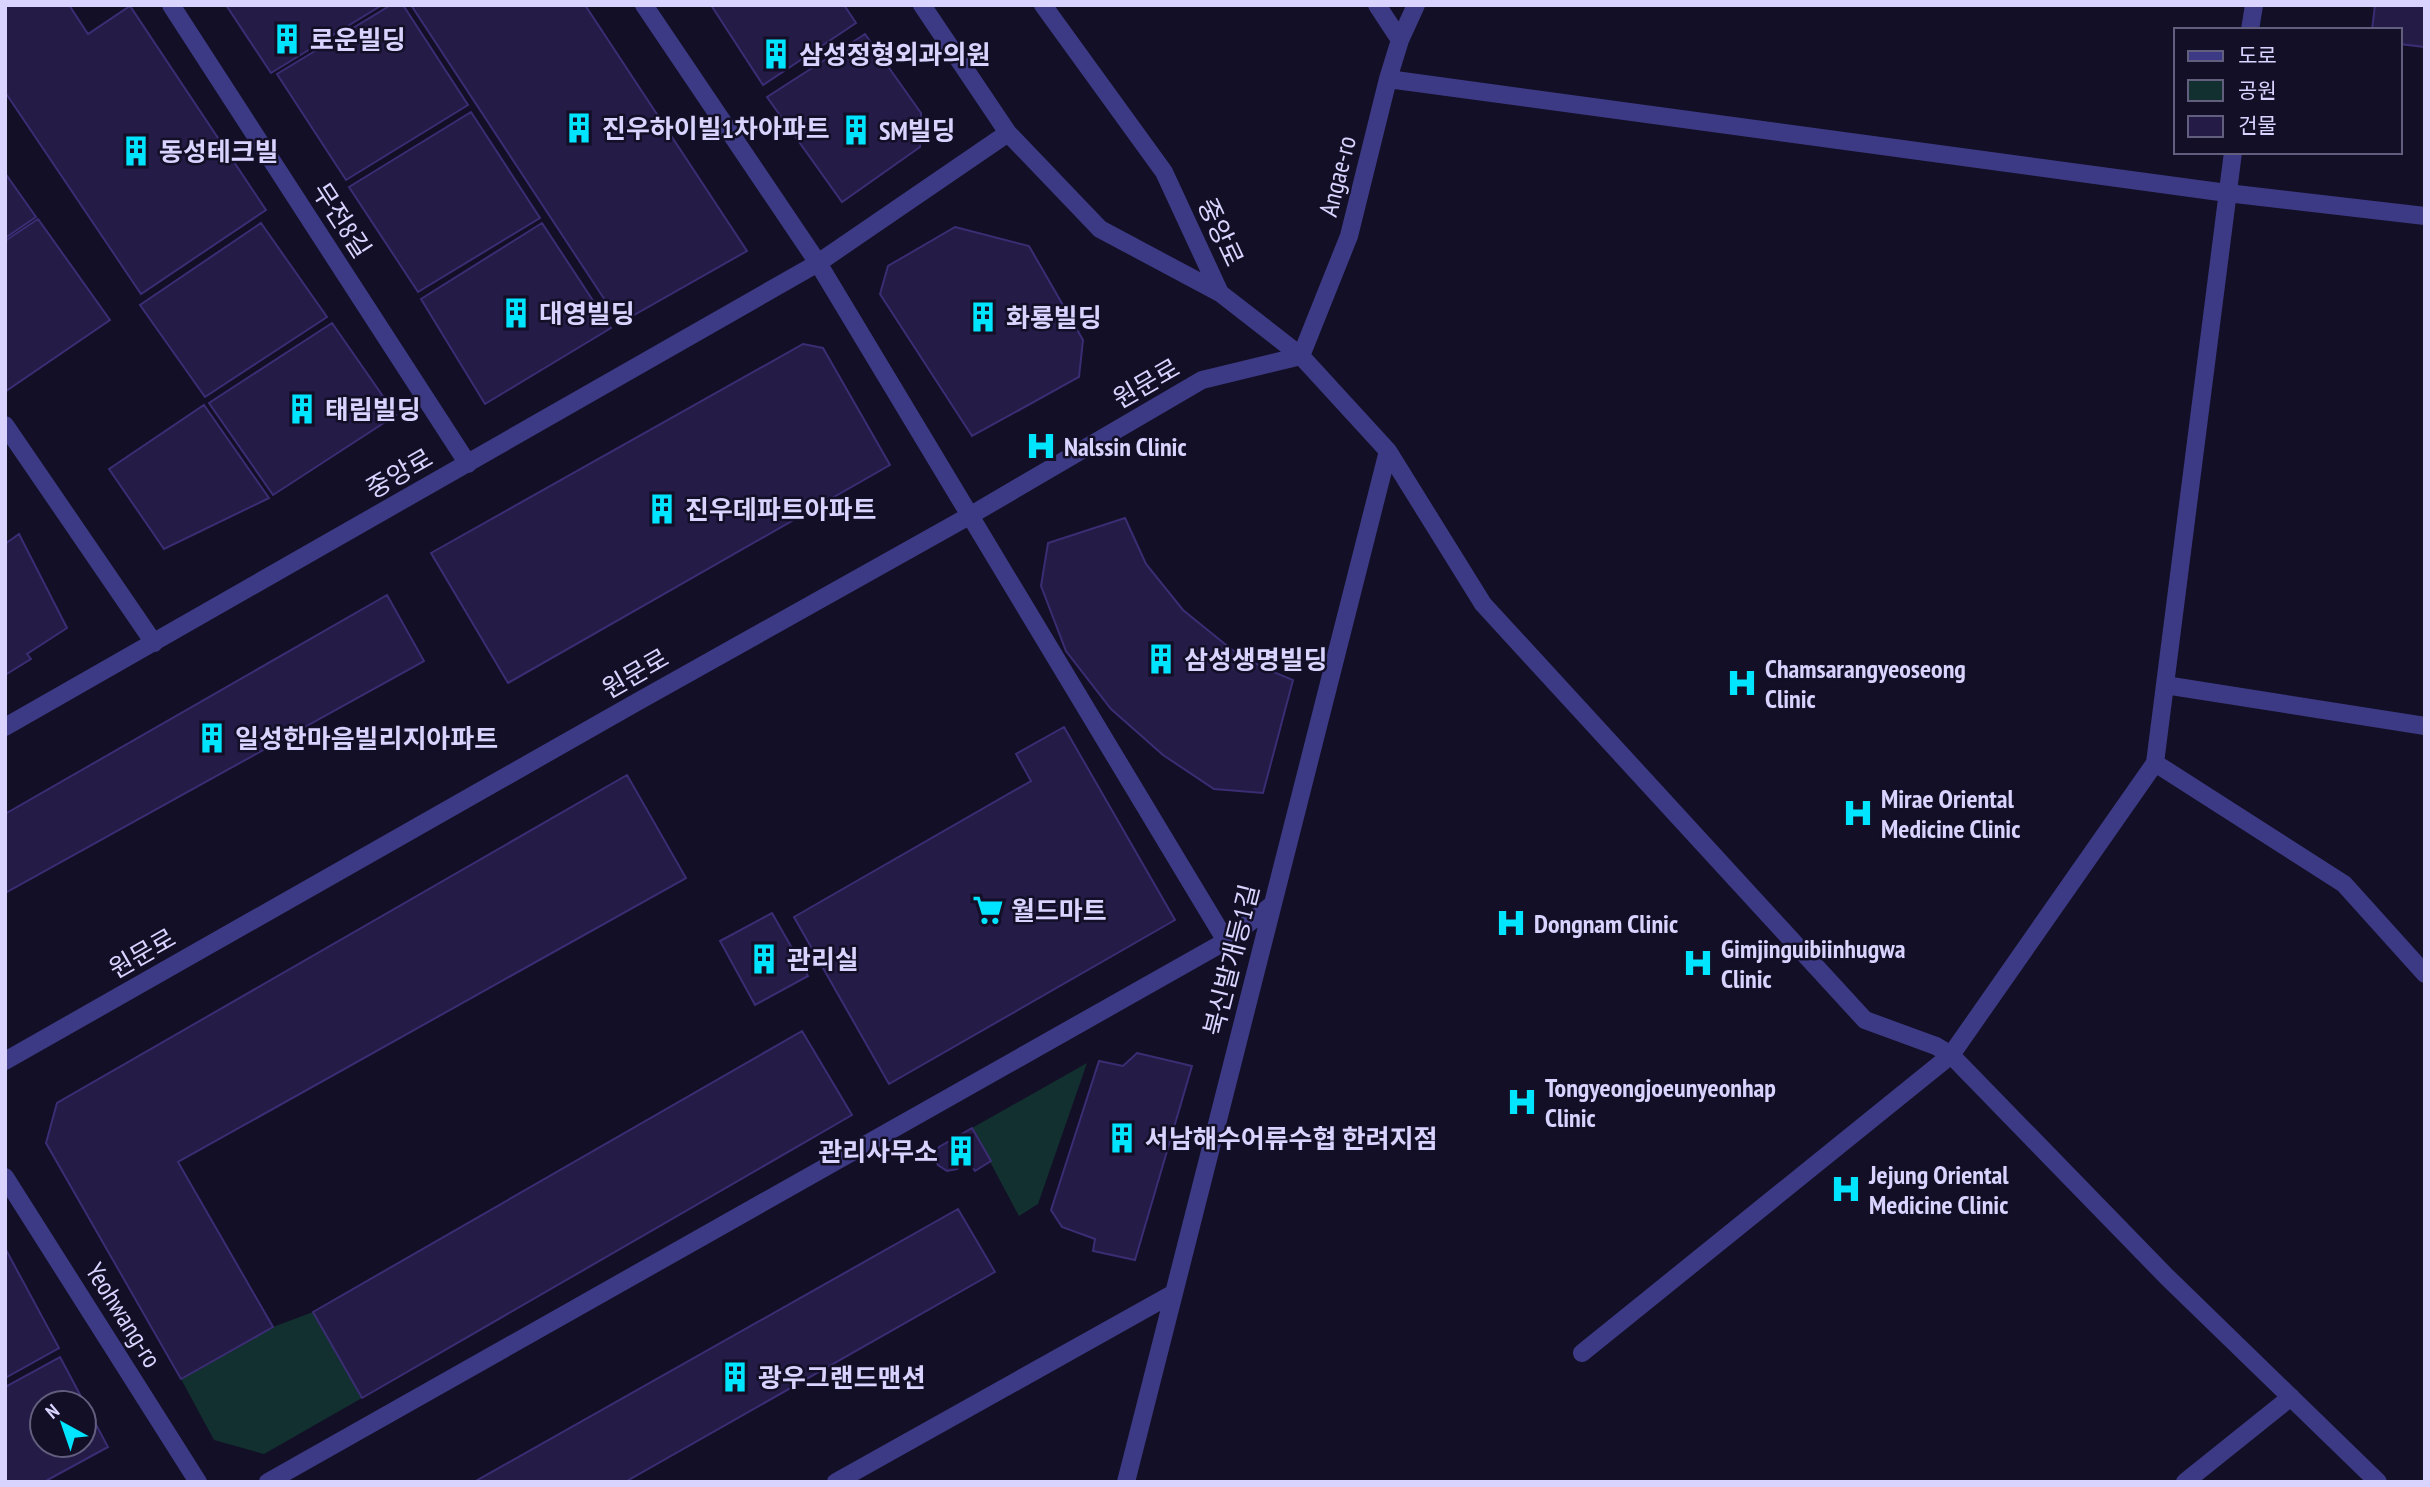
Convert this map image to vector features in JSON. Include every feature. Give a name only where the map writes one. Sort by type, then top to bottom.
[{"type":"street","name":"무전8길","points":[[171,5],[468,464]]},
{"type":"street","points":[[644,5],[818,263],[1226,941]]},
{"type":"street","name":"중앙로","points":[[922,5],[1008,133],[1100,229],[1220,293]]},
{"type":"street","name":"중앙로","points":[[1043,5],[1164,172],[1220,293]]},
{"type":"street","points":[[1377,5],[1400,40]]},
{"type":"street","name":"Angae-ro","points":[[1301,356],[1349,236],[1388,79],[1400,40],[1416,5]]},
{"type":"street","points":[[2250,28],[2254,5]]},
{"type":"street","points":[[1388,79],[2227,193],[2425,216]]},
{"type":"street","name":"중앙로","points":[[5,727],[818,263],[1008,133]]},
{"type":"street","points":[[1582,1353],[1951,1055],[2155,763],[2233,154]]},
{"type":"street","points":[[1220,293],[1301,356],[1388,451],[1483,604],[1865,1020],[1936,1046],[1951,1055],[2167,1277],[2378,1482]]},
{"type":"street","name":"원문로","points":[[5,1061],[637,702],[971,516],[1202,380],[1301,356]]},
{"type":"street","points":[[5,425],[154,643]]},
{"type":"street","name":"북신발개등1길","points":[[1126,1482],[1388,451]]},
{"type":"street","points":[[2165,685],[2425,726]]},
{"type":"street","points":[[2155,763],[2344,884],[2425,974]]},
{"type":"street","points":[[268,1482],[1226,941],[1273,904]]},
{"type":"street","name":"Yeohwang-ro","points":[[5,1177],[198,1482]]},
{"type":"street","points":[[836,1482],[1174,1293]]},
{"type":"street","points":[[2185,1482],[2291,1397]]},
{"type":"green space","points":[[1087,1063],[1038,1204],[1019,1216],[972,1128]]},
{"type":"green space","points":[[313,1312],[362,1398],[264,1454],[214,1440],[181,1379],[273,1327]]},
{"type":"building","name":"동성테크빌","points":[[5,5],[69,5],[88,34],[130,6],[266,210],[141,294],[5,92]]},
{"type":"building","name":"로운빌딩","points":[[226,5],[382,5],[271,73]]},
{"type":"building","points":[[391,5],[403,5],[468,105],[346,180],[277,74]]},
{"type":"building","name":"진우하이빌1차아파트","points":[[411,5],[585,5],[747,251],[620,323]]},
{"type":"building","name":"삼성정형외과의원","points":[[711,5],[844,5],[856,23],[763,85]]},
{"type":"building","points":[[2375,5],[2425,5],[2425,47],[2402,44],[2402,28],[2372,28]]},
{"type":"building","name":"SM빌딩","points":[[865,34],[921,113],[920,147],[842,202],[767,97]]},
{"type":"building","points":[[471,112],[540,218],[418,292],[349,187]]},
{"type":"building","points":[[5,173],[36,217],[5,238]]},
{"type":"building","points":[[38,219],[110,320],[6,391],[5,241]]},
{"type":"building","points":[[261,223],[327,317],[205,397],[140,305]]},
{"type":"building","name":"대영빌딩","points":[[542,223],[611,328],[485,404],[421,299]]},
{"type":"building","name":"화룡빌딩","points":[[955,227],[1029,246],[1083,340],[1079,377],[972,436],[880,294],[888,266]]},
{"type":"building","name":"태림빌딩","points":[[332,323],[396,415],[273,495],[209,403]]},
{"type":"building","name":"진우데파트아파트","points":[[803,344],[823,348],[890,465],[508,683],[431,553]]},
{"type":"building","points":[[204,405],[269,498],[164,549],[109,469]]},
{"type":"building","name":"삼성생명빌딩","points":[[1125,518],[1146,564],[1183,610],[1231,649],[1264,668],[1293,680],[1263,793],[1214,789],[1163,755],[1111,709],[1066,651],[1041,586],[1048,543]]},
{"type":"building","points":[[19,534],[67,628],[27,654],[31,659],[5,675],[5,544]]},
{"type":"building","name":"일성한마음빌리지아파트","points":[[387,595],[424,661],[5,893],[5,814]]},
{"type":"building","name":"월드마트","points":[[1064,727],[1175,920],[889,1084],[794,917],[1031,781],[1016,754]]},
{"type":"building","points":[[627,775],[686,878],[178,1162],[273,1327],[181,1379],[46,1143],[57,1103]]},
{"type":"building","name":"관리실","points":[[772,913],[808,976],[755,1005],[720,941]]},
{"type":"building","points":[[802,1031],[852,1115],[362,1398],[313,1312]]},
{"type":"building","name":"서남해수어류수협 한려지점","points":[[1137,1053],[1192,1066],[1135,1260],[1093,1251],[1095,1239],[1062,1227],[1051,1210],[1099,1061],[1123,1066]]},
{"type":"building","name":"관리사무소","points":[[972,1128],[991,1161],[975,1171],[968,1160],[957,1169],[947,1171],[938,1165],[934,1155],[939,1147]]},
{"type":"building","name":"광우그랜드맨션","points":[[958,1209],[995,1272],[625,1482],[474,1482]]},
{"type":"building","points":[[5,1248],[59,1348],[5,1378]]},
{"type":"building","points":[[60,1357],[77,1389],[28,1389],[28,1459],[86,1459],[44,1482],[5,1482],[5,1387]]},
{"type":"building","points":[[98,1428],[108,1447],[98,1452]]},
{"type":"place","name":"로운빌딩","points":[[287,39]]},
{"type":"place","name":"삼성정형외과의원","points":[[776,54]]},
{"type":"place","name":"진우하이빌1차아파트","points":[[579,128]]},
{"type":"place","name":"SM빌딩","points":[[856,130]]},
{"type":"place","name":"동성테크빌","points":[[136,151]]},
{"type":"place","name":"대영빌딩","points":[[516,313]]},
{"type":"place","name":"화룡빌딩","points":[[983,317]]},
{"type":"place","name":"태림빌딩","points":[[302,409]]},
{"type":"place","name":"Nalssin Clinic","points":[[1041,446]]},
{"type":"place","name":"진우데파트아파트","points":[[662,509]]},
{"type":"place","name":"삼성생명빌딩","points":[[1161,659]]},
{"type":"place","name":"Chamsarangyeoseong Clinic","points":[[1742,683]]},
{"type":"place","name":"일성한마음빌리지아파트","points":[[212,738]]},
{"type":"place","name":"Mirae Oriental Medicine Clinic","points":[[1858,813]]},
{"type":"place","name":"월드마트","points":[[988,910]]},
{"type":"place","name":"Dongnam Clinic","points":[[1511,923]]},
{"type":"place","name":"관리실","points":[[764,959]]},
{"type":"place","name":"Gimjinguibiinhugwa Clinic","points":[[1698,963]]},
{"type":"place","name":"Tongyeongjoeunyeonhap Clinic","points":[[1522,1102]]},
{"type":"place","name":"서남해수어류수협 한려지점","points":[[1122,1138]]},
{"type":"place","name":"관리사무소","points":[[961,1151]]},
{"type":"place","name":"Jejung Oriental Medicine Clinic","points":[[1846,1189]]},
{"type":"place","name":"광우그랜드맨션","points":[[735,1377]]}]
